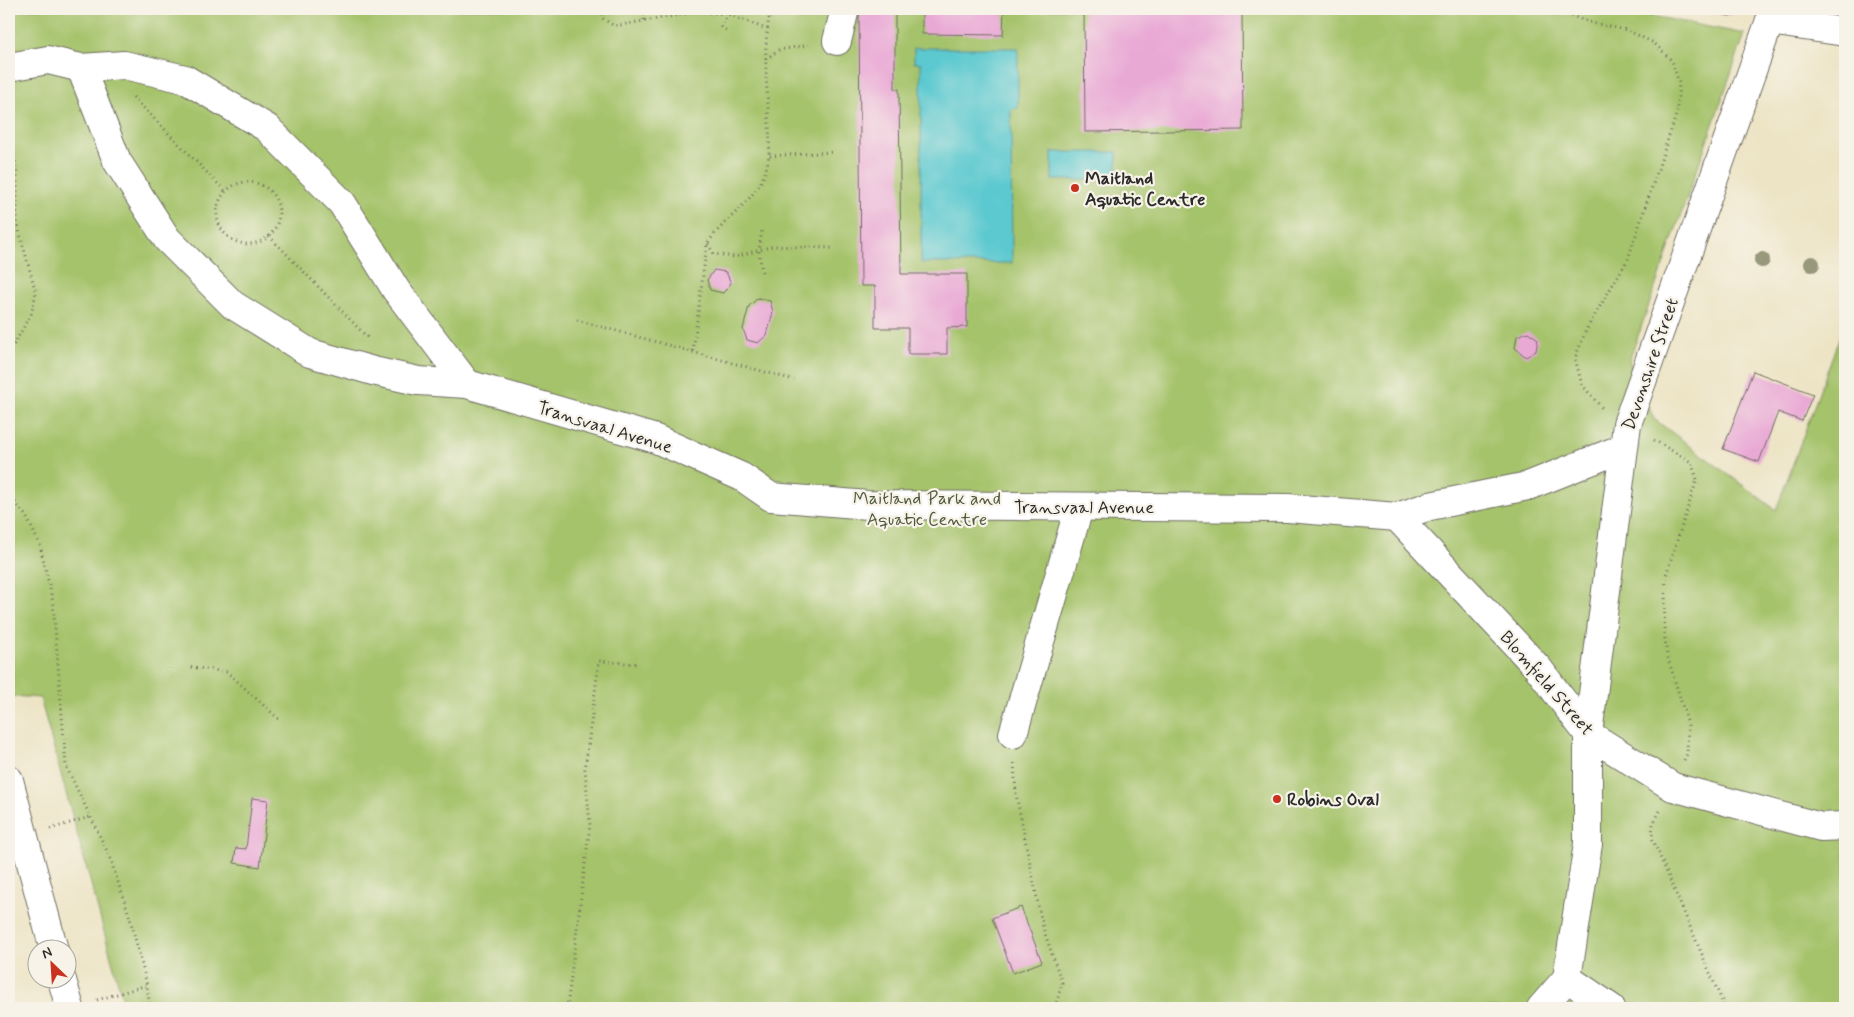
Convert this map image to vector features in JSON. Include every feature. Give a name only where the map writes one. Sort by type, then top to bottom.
[{"type":"street","points":[[837,41],[845,9]]},
{"type":"street","points":[[1772,15],[1845,32]]},
{"type":"street","name":"Devonshire Street","points":[[1567,978],[1588,844],[1588,734],[1627,424],[1772,15]]},
{"type":"street","points":[[9,67],[48,60],[81,68],[124,65],[185,79],[267,128],[342,203],[396,290],[467,384]]},
{"type":"street","name":"Transvaal Avenue","points":[[81,68],[122,168],[167,239],[233,305],[310,353],[373,371],[418,381],[467,384],[656,439],[742,477],[770,497],[868,505],[1288,508],[1397,517],[1430,506],[1528,486],[1623,448]]},
{"type":"street","points":[[1013,734],[1079,508]]},
{"type":"street","name":"Blomfield Street","points":[[1397,517],[1538,668],[1588,734],[1672,787],[1821,827],[1845,826]]},
{"type":"street","points":[[9,780],[51,940]]},
{"type":"street","points":[[1541,1008],[1567,978],[1611,1008]]},
{"type":"street","points":[[65,990],[70,1008]]},
{"type":"path","points":[[603,9],[602,18],[614,26],[698,12],[728,14],[766,29]]},
{"type":"path","points":[[643,9],[644,21]]},
{"type":"path","points":[[726,30],[720,27],[730,9]]},
{"type":"path","points":[[693,351],[707,244],[716,231],[741,208],[762,180],[770,156],[765,60],[766,29],[771,9]]},
{"type":"path","points":[[765,60],[779,50],[837,41]]},
{"type":"path","points":[[124,65],[128,92],[226,192]]},
{"type":"path","points":[[9,122],[17,173],[17,223],[36,293],[31,314],[9,353]]},
{"type":"path","points":[[770,156],[834,152]]},
{"type":"path","points":[[253,182],[270,192],[276,200],[278,219],[269,236],[260,242],[239,244],[222,231],[217,221],[217,210],[220,200],[226,192],[234,186],[253,182]]},
{"type":"path","points":[[762,230],[759,250],[762,272]]},
{"type":"path","points":[[269,236],[370,341]]},
{"type":"path","points":[[707,244],[714,254],[734,257],[774,246],[832,248]]},
{"type":"path","points":[[578,320],[794,380]]},
{"type":"path","points":[[9,494],[26,516],[42,554],[53,602],[66,766],[109,856],[130,918],[147,986],[150,1008]]},
{"type":"path","points":[[567,1008],[590,825],[585,769],[599,661],[637,664]]},
{"type":"path","points":[[191,668],[227,672],[281,721]]},
{"type":"path","points":[[1013,734],[1016,794],[1043,928],[1062,983],[1055,1008]]},
{"type":"path","points":[[24,837],[90,817]]},
{"type":"path","points":[[1653,824],[1652,838],[1725,1008]]},
{"type":"path","points":[[70,1008],[147,986]]},
{"type":"green space","name":"Maitland Park and Aquatic Centre","points":[[9,9],[1616,9],[1745,34],[1629,361],[1654,419],[1776,510],[1845,322],[1845,1008],[125,1008],[40,698],[12,696],[9,685]]},
{"type":"water","points":[[914,48],[1018,48],[1018,108],[1011,109],[1012,263],[921,263],[921,63],[914,63]]},
{"type":"water","points":[[1052,152],[1117,152],[1117,180],[1052,180]]},
{"type":"building","points":[[859,9],[895,9],[895,89],[899,89],[901,274],[967,274],[967,327],[947,328],[947,354],[908,354],[908,328],[875,328],[875,286],[861,286]]},
{"type":"building","points":[[1084,9],[1242,9],[1243,130],[1085,132]]},
{"type":"building","points":[[1693,9],[1732,9],[1730,16]]},
{"type":"building","points":[[922,10],[1004,11],[1003,35],[922,34]]},
{"type":"building","points":[[714,270],[726,272],[731,283],[723,293],[710,290],[707,280]]},
{"type":"building","points":[[758,298],[770,301],[773,312],[767,335],[758,343],[747,340],[743,329],[749,306]]},
{"type":"building","points":[[1528,332],[1538,339],[1536,351],[1526,357],[1515,348],[1517,336]]},
{"type":"building","points":[[1753,371],[1813,394],[1802,421],[1778,412],[1759,462],[1723,449]]},
{"type":"building","points":[[252,798],[268,800],[260,867],[234,863],[236,848],[246,849]]},
{"type":"building","points":[[1021,907],[1042,962],[1013,973],[992,918]]},
{"type":"place","name":"Maitland Aquatic Centre","points":[[1075,188]]},
{"type":"place","name":"Robins Oval","points":[[1277,799]]}]
